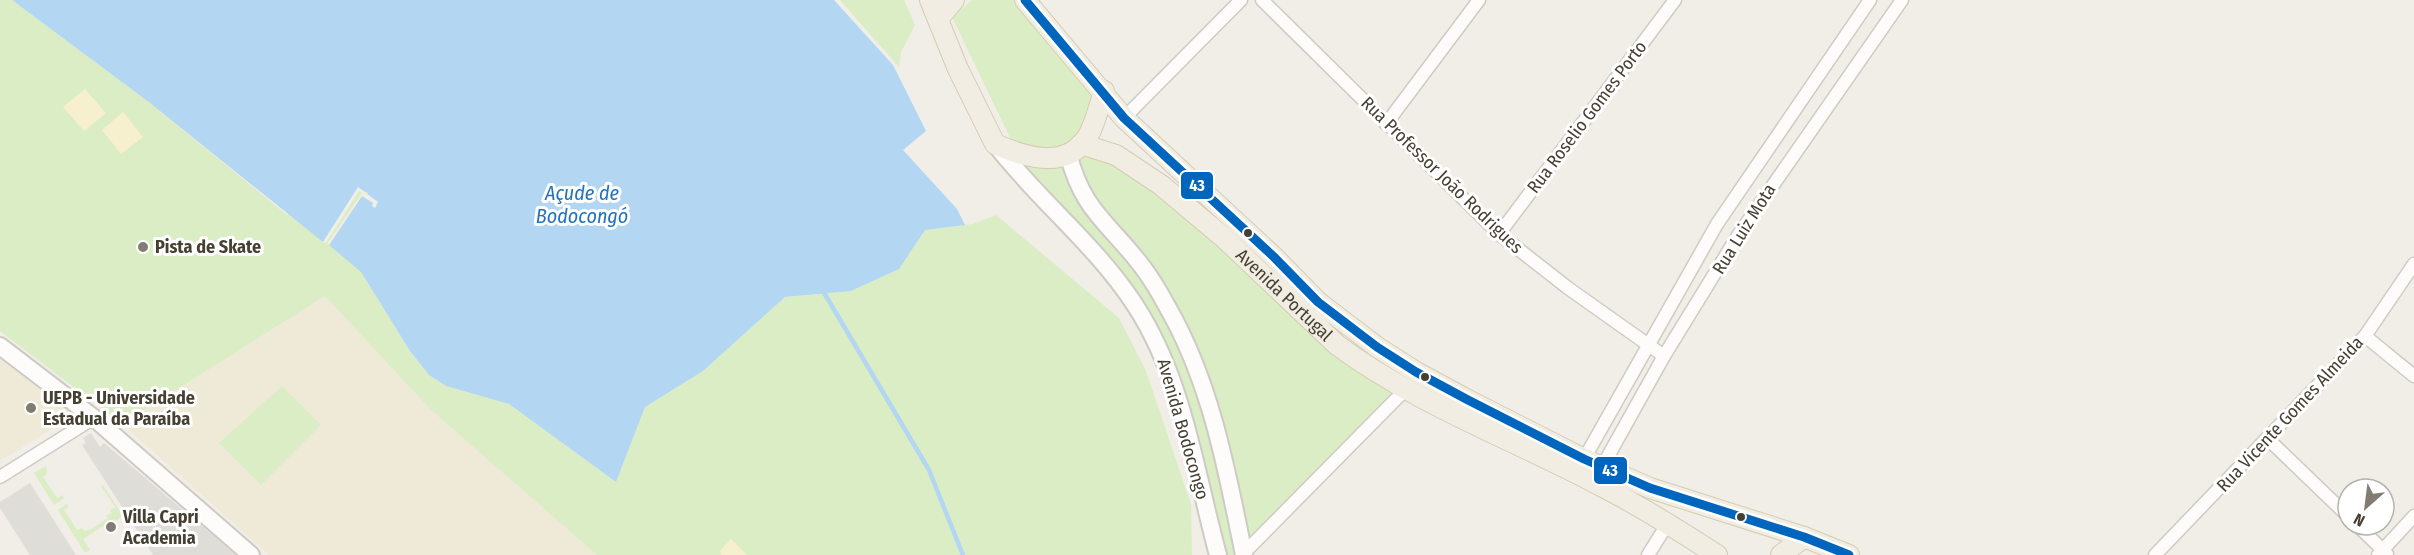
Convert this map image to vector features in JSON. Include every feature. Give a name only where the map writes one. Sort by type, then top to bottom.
[{"type":"main road","points":[[930,0],[994,144]]},
{"type":"main road","points":[[938,19],[954,0]]},
{"type":"main road","name":"Avenida Portugal","points":[[1025,0],[1104,91],[1124,118],[1344,324],[1416,372],[1593,463],[1650,488],[1804,537],[1849,555]]},
{"type":"main road","points":[[1074,149],[1094,124],[1104,91]]},
{"type":"main road","name":"Avenida Portugal","points":[[994,144],[1035,159],[1051,158],[1074,149],[1116,155],[1161,184],[1223,237],[1337,345],[1407,388],[1603,486],[1668,523],[1717,555]]},
{"type":"main road","points":[[1781,555],[1804,537]]},
{"type":"street","points":[[1124,118],[1241,0]]},
{"type":"street","name":"Rua Professor João Rodrigues","points":[[1262,0],[1498,234],[1664,356]]},
{"type":"street","points":[[1386,124],[1479,0]]},
{"type":"street","name":"Rua Roselio Gomes Porto","points":[[1498,234],[1675,0]]},
{"type":"street","name":"Rua Luiz Mota","points":[[1593,463],[1648,345],[1717,224],[1870,0]]},
{"type":"street","name":"Rua Luiz Mota","points":[[1593,463],[1664,356],[1775,180],[1902,0]]},
{"type":"street","name":"Avenida Bodocongo","points":[[994,144],[1023,180],[1084,240],[1136,305],[1152,335],[1178,399],[1218,555]]},
{"type":"street","name":"Avenida Bodocongo","points":[[1074,149],[1074,180],[1086,202],[1144,269],[1169,309],[1191,356],[1221,443],[1244,555]]},
{"type":"street","name":"Rua Vicente Gomes Almeida","points":[[2155,555],[2365,336],[2414,264]]},
{"type":"street","points":[[2365,336],[2414,376]]},
{"type":"street","points":[[0,346],[94,418],[251,555]]},
{"type":"street","points":[[1244,555],[1407,388]]},
{"type":"street","points":[[0,477],[94,418]]},
{"type":"street","points":[[2268,439],[2336,504]]},
{"type":"street","points":[[2368,537],[2383,553],[2414,516]]},
{"type":"street","points":[[1648,555],[1668,523]]},
{"type":"shaded area","points":[[325,296],[430,409],[597,555],[269,555],[122,424]]},
{"type":"shaded area","name":"UEPB - Universidade Estadual da Paraíba","points":[[0,359],[73,416],[0,461]]},
{"type":"shaded area","points":[[91,433],[100,447],[104,443],[236,555],[153,555],[82,445],[86,443],[83,438]]},
{"type":"shaded area","points":[[30,483],[76,555],[30,555],[0,508],[0,502]]},
{"type":"green space","points":[[0,0],[12,0],[150,103],[287,215],[358,187],[369,193],[361,272],[410,351],[429,375],[446,386],[509,404],[616,482],[645,407],[703,371],[785,297],[851,291],[899,269],[925,230],[973,224],[996,215],[1119,318],[1146,371],[1191,504],[1192,555],[597,555],[430,409],[325,296],[122,424],[0,331]]},
{"type":"green space","points":[[840,0],[904,0],[915,25],[901,52],[899,67]]},
{"type":"green space","points":[[972,0],[1014,0],[1094,95],[1086,122],[1078,134],[1055,152],[1012,142],[952,17]]},
{"type":"green space","points":[[1097,152],[1133,172],[1398,391],[1248,544],[1191,345],[1089,200],[1073,157]]},
{"type":"green space","points":[[1064,164],[1075,196],[1138,269],[1179,340],[1210,426],[1240,555],[1224,555],[1164,346],[1023,166]]},
{"type":"green space","points":[[282,386],[321,425],[261,485],[219,443]]},
{"type":"green space","points":[[46,466],[47,474],[43,477],[57,498],[62,495],[64,498],[54,505],[34,473]]},
{"type":"green space","points":[[103,485],[123,516],[116,521],[114,519],[83,539],[90,550],[85,553],[58,510],[67,504],[69,507],[64,510],[77,530],[82,528],[84,531],[90,530],[108,518],[106,516],[112,513],[110,510],[115,507],[101,486]]},
{"type":"sand","points":[[85,89],[106,113],[84,131],[63,107]]},
{"type":"sand","points":[[123,112],[143,137],[121,154],[102,130]]},
{"type":"sand","points":[[731,539],[747,555],[722,555],[719,552]]},
{"type":"water","name":"Açude de Bodocongó","points":[[12,0],[834,0],[893,65],[926,131],[903,150],[957,209],[965,225],[925,230],[899,269],[851,291],[785,297],[703,371],[645,407],[616,482],[509,404],[446,386],[429,375],[410,351],[361,272],[329,245],[362,196],[374,203],[378,202],[367,195],[368,193],[358,188],[323,242],[150,103]]},
{"type":"pier","points":[[358,187],[378,202],[375,208],[372,206],[373,203],[362,196],[329,245],[327,244],[362,193],[359,191],[326,243],[323,242]]},
{"type":"waterway","points":[[823,291],[929,470],[963,555]]},
{"type":"transit line","name":"43","points":[[1025,0],[1124,118],[1274,257],[1318,302],[1377,347],[1416,372],[1584,459],[1650,488],[1804,537],[1849,555]]},
{"type":"place","name":"Pista de Skate","points":[[143,247]]},
{"type":"place","name":"UEPB - Universidade Estadual da Paraíba","points":[[31,408]]},
{"type":"place","name":"Villa Capri Academia","points":[[111,527]]}]
